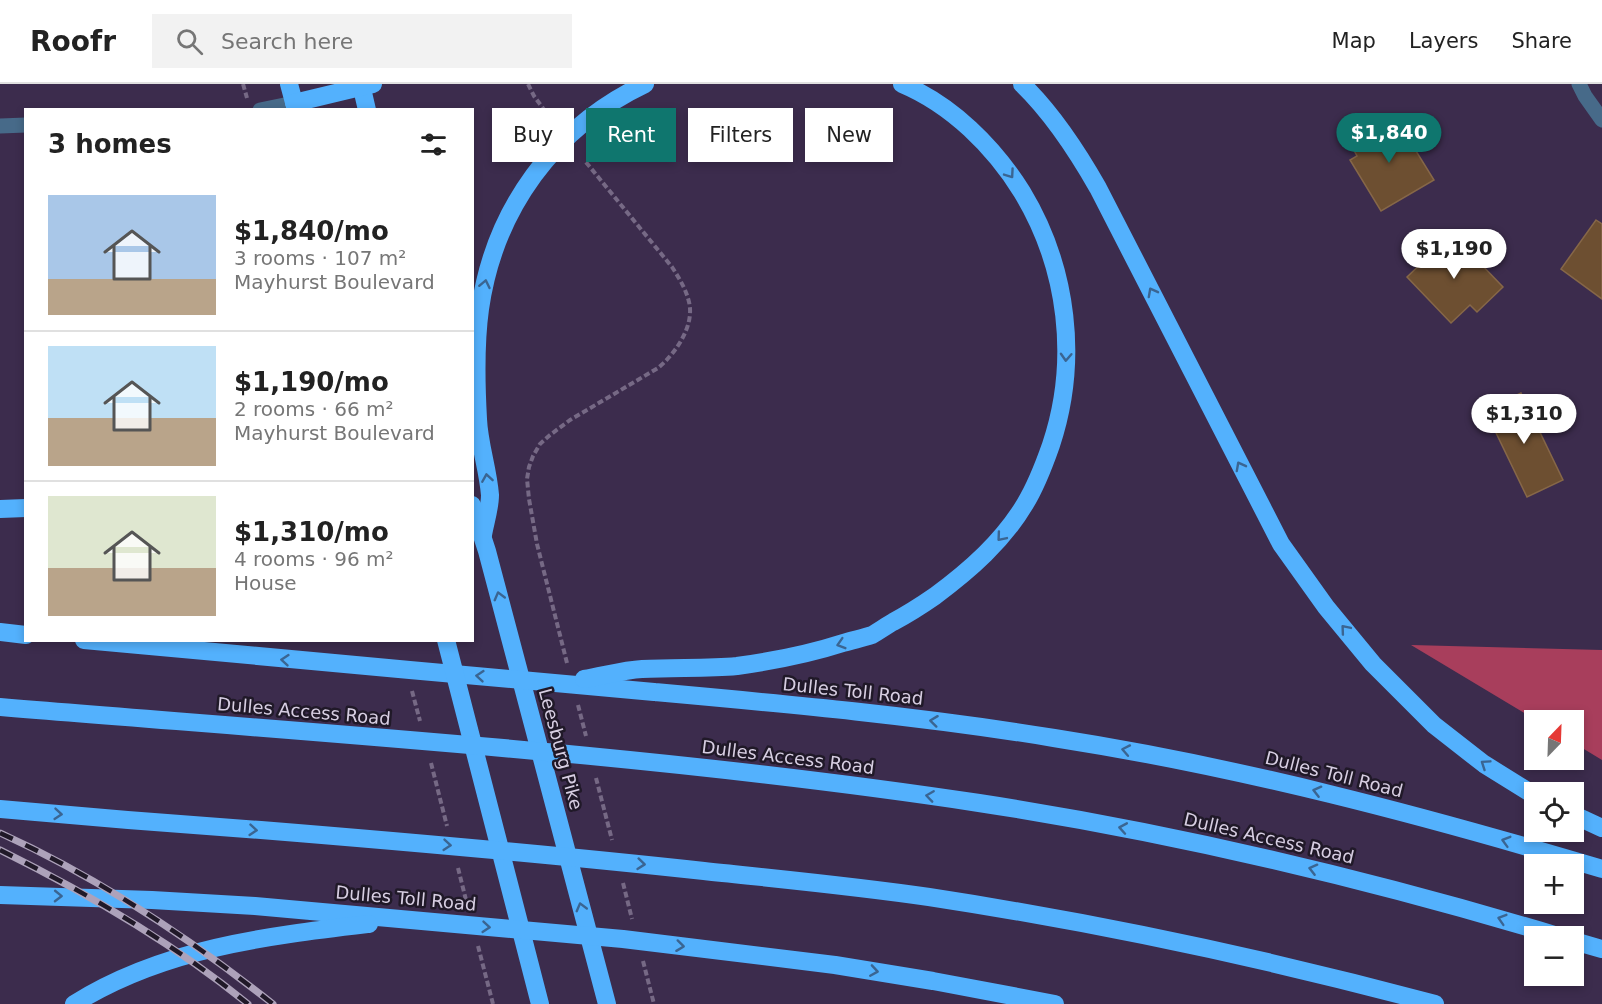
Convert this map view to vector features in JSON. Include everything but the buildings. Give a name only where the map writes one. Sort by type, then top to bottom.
[{"type":"highway","points":[[289,84],[295,106],[365,85],[368,108]]},
{"type":"highway","points":[[483,536],[490,497],[478,421],[477,363],[480,309],[489,268],[499,238],[525,186],[553,151],[598,111],[645,84]]},
{"type":"highway","points":[[559,683],[640,669],[736,666],[811,653],[873,634],[923,604],[964,574],[1000,539],[1025,504],[1043,467],[1058,422],[1064,384],[1066,341],[1064,311],[1053,259],[1043,231],[1029,204],[990,148],[964,123],[936,103],[902,84]]},
{"type":"highway","points":[[1022,84],[1053,119],[1083,161],[1281,544],[1326,607],[1373,664],[1434,725],[1484,764],[1524,789]]},
{"type":"highway","points":[[0,509],[24,508]]},
{"type":"highway","name":"Leesburg Pike","points":[[474,511],[483,536],[607,1004]]},
{"type":"highway","points":[[0,632],[24,635]]},
{"type":"highway","name":"Dulles Toll Road","points":[[103,642],[237,656],[559,683],[926,720],[1025,733],[1114,748],[1303,787],[1476,832],[1602,869]]},
{"type":"highway","points":[[447,642],[540,1004]]},
{"type":"highway","name":"Dulles Access Road","points":[[0,707],[600,757],[814,781],[981,803],[1140,831],[1296,865],[1452,904],[1525,926]]},
{"type":"highway","points":[[0,809],[575,857],[925,897],[1009,910],[1211,948],[1435,1004]]},
{"type":"highway","points":[[1584,820],[1602,828]]},
{"type":"highway","name":"Dulles Toll Road","points":[[0,895],[255,906],[622,939],[835,965],[1056,1004]]},
{"type":"highway","points":[[74,1004],[140,970],[207,949],[324,929],[428,921]]},
{"type":"highway","points":[[1584,944],[1602,949]]},
{"type":"highway","points":[[980,989],[1034,1004]]},
{"type":"street","points":[[1579,84],[1602,120]]},
{"type":"street","points":[[278,108],[295,106]]},
{"type":"street","points":[[0,126],[24,125]]},
{"type":"path","points":[[528,84],[542,108]]},
{"type":"path","points":[[537,544],[527,479],[533,456],[540,444],[570,420],[658,368],[676,350],[688,323],[690,304],[672,267],[585,161]]},
{"type":"shaded area","points":[[1411,645],[1602,650],[1602,760],[1584,749],[1584,710],[1524,710],[1524,713]]},
{"type":"railway","points":[[0,833],[72,869],[142,910],[208,955],[273,1004]]},
{"type":"railway","points":[[0,850],[65,883],[159,939],[248,1004]]}]
